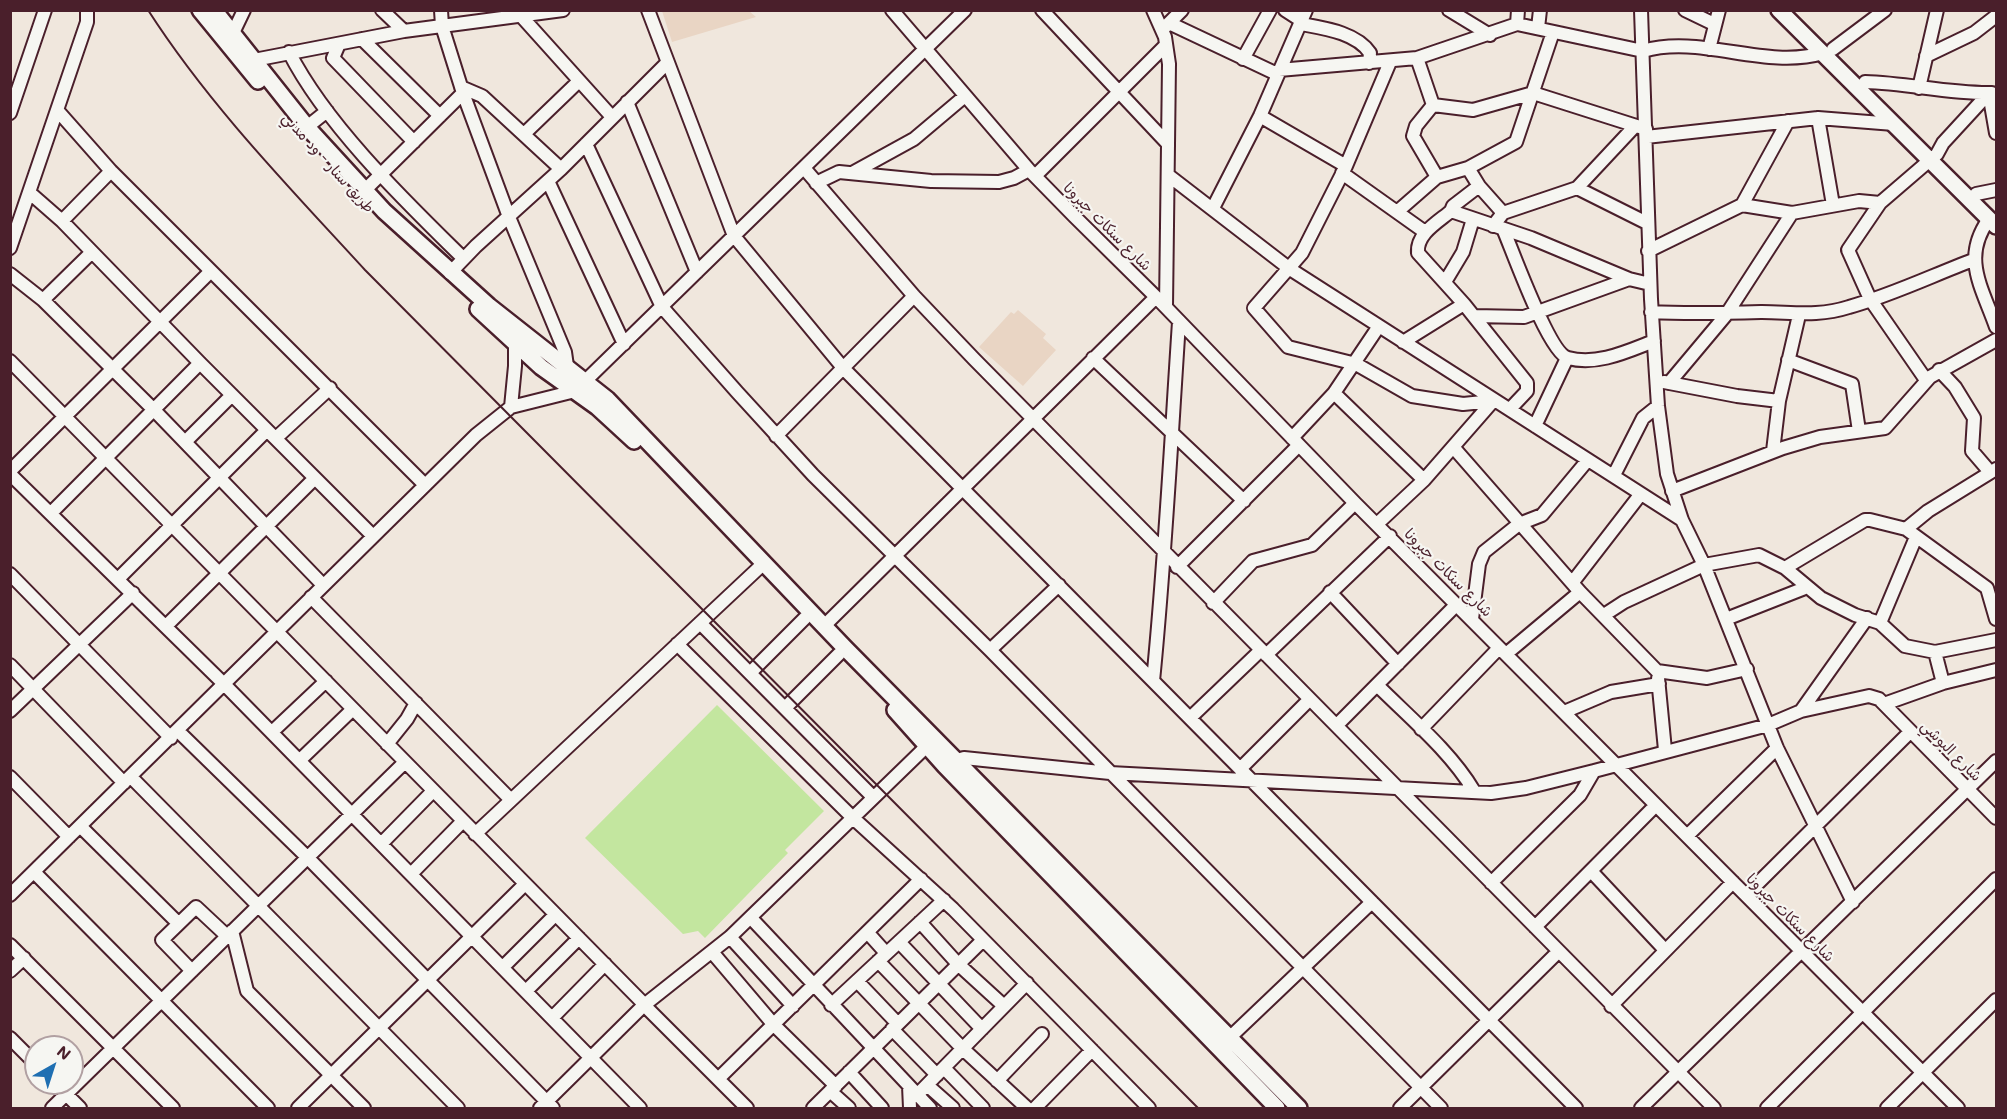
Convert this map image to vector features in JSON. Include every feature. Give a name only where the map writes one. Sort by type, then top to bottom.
[{"type":"main road","name":"طريق سنار - ود مدني","points":[[201,10],[289,120],[357,197],[399,239],[473,299]]},
{"type":"main road","name":"طريق سنار - ود مدني","points":[[214,10],[307,127],[364,191],[450,273],[473,299]]},
{"type":"main road","points":[[1779,10],[1865,82],[1994,220]]},
{"type":"main road","points":[[1792,10],[1894,124],[1976,194],[1994,220]]},
{"type":"main road","points":[[473,299],[515,343],[563,373]]},
{"type":"main road","points":[[473,299],[581,386],[636,443],[824,626],[950,763],[1223,1043],[1277,1108]]},
{"type":"main road","points":[[761,566],[839,654],[931,742]]},
{"type":"main road","points":[[1223,1043],[1299,1108]]},
{"type":"street","points":[[10,113],[45,10]]},
{"type":"street","points":[[10,248],[87,22],[87,10]]},
{"type":"street","points":[[233,33],[244,10]]},
{"type":"street","points":[[382,10],[404,31]]},
{"type":"street","points":[[441,10],[442,26],[462,90],[508,217],[561,338],[563,373]]},
{"type":"street","points":[[254,60],[404,31],[562,10]]},
{"type":"street","points":[[648,10],[734,236],[844,369],[1576,1108]]},
{"type":"street","name":"شارع سنكات جبرونا","points":[[892,10],[1032,173],[1166,307],[1355,503],[1958,1108]]},
{"type":"street","points":[[12,892],[174,735],[476,435],[511,407],[581,386],[965,10]]},
{"type":"street","points":[[1042,10],[1168,144]]},
{"type":"street","points":[[1153,10],[1166,27],[1278,72],[1390,62],[1418,57],[1490,35],[1517,24],[1643,51],[1654,48],[1709,49],[1761,57],[1796,58],[1828,51],[1885,10]]},
{"type":"street","points":[[1166,307],[1169,64],[1166,27],[1182,10]]},
{"type":"street","points":[[1243,59],[1270,10]]},
{"type":"street","points":[[1285,10],[1364,46],[1370,53],[1369,63]]},
{"type":"street","points":[[1449,10],[1490,35]]},
{"type":"street","points":[[1517,24],[1518,10]]},
{"type":"street","points":[[1538,28],[1540,10]]},
{"type":"street","points":[[1641,10],[1642,131],[1653,341],[1663,382],[1658,406],[1672,491],[1682,520],[1704,565],[1747,669],[1777,748],[1853,902]]},
{"type":"street","points":[[1685,10],[1714,24]]},
{"type":"street","points":[[1709,49],[1719,10]]},
{"type":"street","points":[[1918,88],[1937,10]]},
{"type":"street","points":[[1926,56],[1974,33],[1996,16]]},
{"type":"street","points":[[522,17],[612,117]]},
{"type":"street","points":[[1213,208],[1260,116],[1303,18]]},
{"type":"street","points":[[1398,211],[1437,177],[1468,168],[1516,142],[1553,32]]},
{"type":"street","points":[[362,39],[440,116]]},
{"type":"street","points":[[339,44],[333,58],[414,142]]},
{"type":"street","points":[[816,183],[834,173],[931,181],[999,182],[1032,173],[1166,45]]},
{"type":"street","points":[[289,52],[305,81],[327,111],[419,215],[464,258]]},
{"type":"street","points":[[1418,57],[1433,105]]},
{"type":"street","points":[[1390,62],[1344,169],[1302,254],[1257,303],[1256,313],[1288,347],[1356,364],[1412,396],[1463,404],[1493,401]]},
{"type":"street","points":[[450,273],[561,169],[667,63]]},
{"type":"street","points":[[524,134],[579,81]]},
{"type":"street","points":[[1865,82],[1951,93],[1993,93]]},
{"type":"street","points":[[364,191],[440,116],[462,90]]},
{"type":"street","points":[[462,90],[482,96],[561,169]]},
{"type":"street","points":[[1433,105],[1473,110],[1504,99],[1533,93],[1642,131],[1818,118],[1894,124]]},
{"type":"street","points":[[1926,380],[1870,299],[1848,250],[1880,203],[1934,157],[1942,143],[1993,93]]},
{"type":"street","points":[[1993,93],[1996,133]]},
{"type":"street","points":[[853,173],[914,139],[965,96]]},
{"type":"street","points":[[627,102],[697,272]]},
{"type":"street","points":[[1433,105],[1416,126],[1413,136],[1437,177]]},
{"type":"street","points":[[57,110],[111,171],[425,485]]},
{"type":"street","points":[[307,127],[327,111]]},
{"type":"street","points":[[1260,116],[1344,169],[1425,232]]},
{"type":"street","points":[[1818,118],[1833,205]]},
{"type":"street","points":[[1742,205],[1788,121]]},
{"type":"street","points":[[1503,213],[1577,188],[1642,131]]},
{"type":"street","points":[[586,144],[662,307],[776,436],[1441,1108]]},
{"type":"street","points":[[804,168],[914,296],[1177,567],[1337,725],[1395,787],[1714,1108]]},
{"type":"street","points":[[1468,168],[1479,186],[1503,213]]},
{"type":"street","points":[[62,221],[111,171]]},
{"type":"street","points":[[1168,175],[1290,269],[1682,520]]},
{"type":"street","points":[[548,181],[624,344]]},
{"type":"street","points":[[1479,186],[1425,232],[1418,247],[1418,254],[1446,282],[1527,383],[1527,391],[1510,409]]},
{"type":"street","points":[[1577,188],[1647,224]]},
{"type":"street","points":[[1976,194],[1996,190]]},
{"type":"street","points":[[30,193],[62,221],[159,322],[374,536]]},
{"type":"street","points":[[1648,250],[1742,205],[1792,213],[1859,201],[1880,203]]},
{"type":"street","points":[[1451,212],[1531,238],[1629,279],[1650,284]]},
{"type":"street","points":[[1503,213],[1499,229],[1555,347],[1567,358],[1600,358],[1653,341]]},
{"type":"street","points":[[1663,382],[1726,315],[1792,213]]},
{"type":"street","points":[[1446,282],[1463,252],[1473,219]]},
{"type":"street","points":[[1994,220],[1976,241],[1973,260],[1996,327]]},
{"type":"street","points":[[43,300],[92,252]]},
{"type":"street","points":[[1652,312],[1726,315],[1763,312],[1799,315],[1848,308],[1870,299],[1904,290],[1936,274],[1973,260]]},
{"type":"street","points":[[211,271],[111,368],[10,472],[300,760],[640,1108]]},
{"type":"street","points":[[10,274],[43,300],[154,410],[323,585]]},
{"type":"street","points":[[1474,316],[1524,317],[1629,279]]},
{"type":"street","points":[[776,436],[914,296]]},
{"type":"street","points":[[824,626],[1156,297]]},
{"type":"street","points":[[1403,342],[1464,304]]},
{"type":"street","points":[[1773,451],[1779,401],[1799,315]]},
{"type":"street","points":[[1153,681],[1165,554],[1170,431],[1179,322]]},
{"type":"street","points":[[1177,567],[1244,501],[1296,441],[1356,364],[1379,326]]},
{"type":"street","points":[[1672,491],[1773,451],[1820,437],[1885,428],[1926,380],[1939,370],[1996,340]]},
{"type":"street","points":[[511,407],[516,366],[515,343]]},
{"type":"street","points":[[1094,358],[1244,501]]},
{"type":"street","points":[[1535,426],[1567,358]]},
{"type":"street","points":[[1788,360],[1852,384],[1859,431]]},
{"type":"street","points":[[10,361],[105,459],[278,630],[475,834],[747,1108]]},
{"type":"street","points":[[52,512],[200,363]]},
{"type":"street","points":[[1880,622],[1911,533],[1928,511],[1993,470],[1972,451],[1974,418],[1955,387],[1939,370]]},
{"type":"street","points":[[1663,382],[1737,396],[1779,401]]},
{"type":"street","points":[[118,579],[220,477],[330,388]]},
{"type":"street","points":[[1334,393],[1424,480]]},
{"type":"street","points":[[185,442],[232,395]]},
{"type":"street","points":[[1377,524],[1424,480],[1493,401]]},
{"type":"street","points":[[1614,476],[1643,418],[1658,406]]},
{"type":"street","points":[[1454,448],[1519,524],[1658,677],[1665,750]]},
{"type":"street","points":[[1472,619],[1479,564],[1484,552],[1519,524],[1542,515],[1587,461]]},
{"type":"street","points":[[166,626],[315,478]]},
{"type":"street","points":[[1421,729],[1503,651],[1576,587],[1640,495]]},
{"type":"street","points":[[1213,603],[1253,561],[1312,545],[1355,503]]},
{"type":"street","points":[[1785,568],[1865,520],[1911,533],[1992,586],[1996,619]]},
{"type":"street","points":[[1190,718],[1390,536]]},
{"type":"street","points":[[1604,615],[1624,602],[1704,565],[1753,555],[1766,557],[1785,568],[1805,588],[1838,608],[1880,622],[1911,649],[1935,652],[1996,640]]},
{"type":"street","points":[[475,834],[761,566]]},
{"type":"street","points":[[10,574],[174,735],[307,857],[546,1106],[644,1005],[751,918],[931,742]]},
{"type":"street","points":[[990,650],[1059,585]]},
{"type":"street","points":[[1726,619],[1805,588]]},
{"type":"street","points":[[10,711],[133,592]]},
{"type":"street","points":[[1330,592],[1398,664]]},
{"type":"street","points":[[311,597],[512,800]]},
{"type":"street","points":[[1337,725],[1457,604]]},
{"type":"street","points":[[751,672],[805,618]]},
{"type":"street","points":[[1801,711],[1867,618]]},
{"type":"street","points":[[700,623],[873,797]]},
{"type":"street","points":[[677,644],[852,817],[944,900],[1149,1108]]},
{"type":"street","points":[[1935,652],[1943,683]]},
{"type":"street","points":[[786,707],[839,654]]},
{"type":"street","points":[[10,665],[257,906],[458,1108]]},
{"type":"street","points":[[1564,712],[1611,692],[1658,677],[1707,678],[1747,669]]},
{"type":"street","points":[[950,763],[1491,793],[1526,788],[1768,725],[1801,711],[1869,696],[1879,699],[1884,704],[1943,683],[1996,670]]},
{"type":"street","points":[[272,732],[326,681]]},
{"type":"street","points":[[1377,686],[1421,729],[1467,780],[1473,791]]},
{"type":"street","points":[[1240,769],[1310,699]]},
{"type":"street","points":[[387,744],[407,719],[416,703]]},
{"type":"street","name":"شارع البوشي","points":[[1884,704],[1996,818]]},
{"type":"street","points":[[300,760],[353,709]]},
{"type":"street","points":[[1746,895],[1910,732]]},
{"type":"street","points":[[1688,835],[1777,748]]},
{"type":"street","points":[[1641,1108],[1996,761]]},
{"type":"street","points":[[84,1077],[405,762]]},
{"type":"street","points":[[1491,884],[1580,795],[1594,771]]},
{"type":"street","points":[[10,777],[69,837]]},
{"type":"street","points":[[381,844],[433,791]]},
{"type":"street","points":[[1535,927],[1656,805]]},
{"type":"street","points":[[411,874],[463,821]]},
{"type":"street","points":[[80,826],[178,923]]},
{"type":"street","points":[[1591,871],[1665,950]]},
{"type":"street","points":[[33,872],[268,1108]]},
{"type":"street","points":[[718,1079],[921,879]]},
{"type":"street","points":[[1767,1108],[1996,879]]},
{"type":"street","points":[[1611,1006],[1732,882]]},
{"type":"street","points":[[298,1108],[525,884]]},
{"type":"street","points":[[831,1005],[944,900]]},
{"type":"street","points":[[1223,1043],[1372,902]]},
{"type":"street","points":[[192,971],[162,940],[196,907],[230,934],[247,991],[364,1108]]},
{"type":"street","points":[[503,967],[555,915]]},
{"type":"street","points":[[751,918],[930,1108]]},
{"type":"street","points":[[920,922],[958,964],[1004,1006]]},
{"type":"street","points":[[868,933],[882,958],[920,1002],[963,1049],[1027,1108]]},
{"type":"street","points":[[730,937],[794,1006]]},
{"type":"street","points":[[526,992],[579,938]]},
{"type":"street","points":[[813,1108],[983,940]]},
{"type":"street","points":[[899,942],[982,1029]]},
{"type":"street","points":[[10,945],[173,1108]]},
{"type":"street","points":[[712,952],[849,1108]]},
{"type":"street","points":[[1400,1108],[1558,952]]},
{"type":"street","points":[[10,971],[24,958]]},
{"type":"street","points":[[552,1018],[605,964]]},
{"type":"street","points":[[857,981],[895,1027],[976,1106]]},
{"type":"street","points":[[913,1091],[927,1084],[940,1072],[1027,983]]},
{"type":"street","points":[[1887,1108],[1996,999]]},
{"type":"street","points":[[997,1081],[1042,1034]]},
{"type":"street","points":[[10,1038],[24,1052]]},
{"type":"street","points":[[1035,1108],[1092,1050]]},
{"type":"street","points":[[849,1072],[882,1108]]},
{"type":"street","points":[[927,1084],[953,1108]]},
{"type":"street","points":[[910,1108],[913,1091]]},
{"type":"street","points":[[52,1108],[65,1095]]},
{"type":"street","points":[[67,1095],[81,1108]]},
{"type":"shaded area","points":[[662,11],[749,11],[756,17],[672,42]]},
{"type":"shaded area","points":[[1018,310],[1046,334],[1043,338],[1056,350],[1023,386],[979,347],[1011,312],[1014,314]]},
{"type":"green space","points":[[717,705],[824,811],[785,850],[788,853],[705,938],[698,931],[683,934],[585,838]]},
{"type":"railway","points":[[148,10],[223,112],[365,270],[1198,1108]]}]
